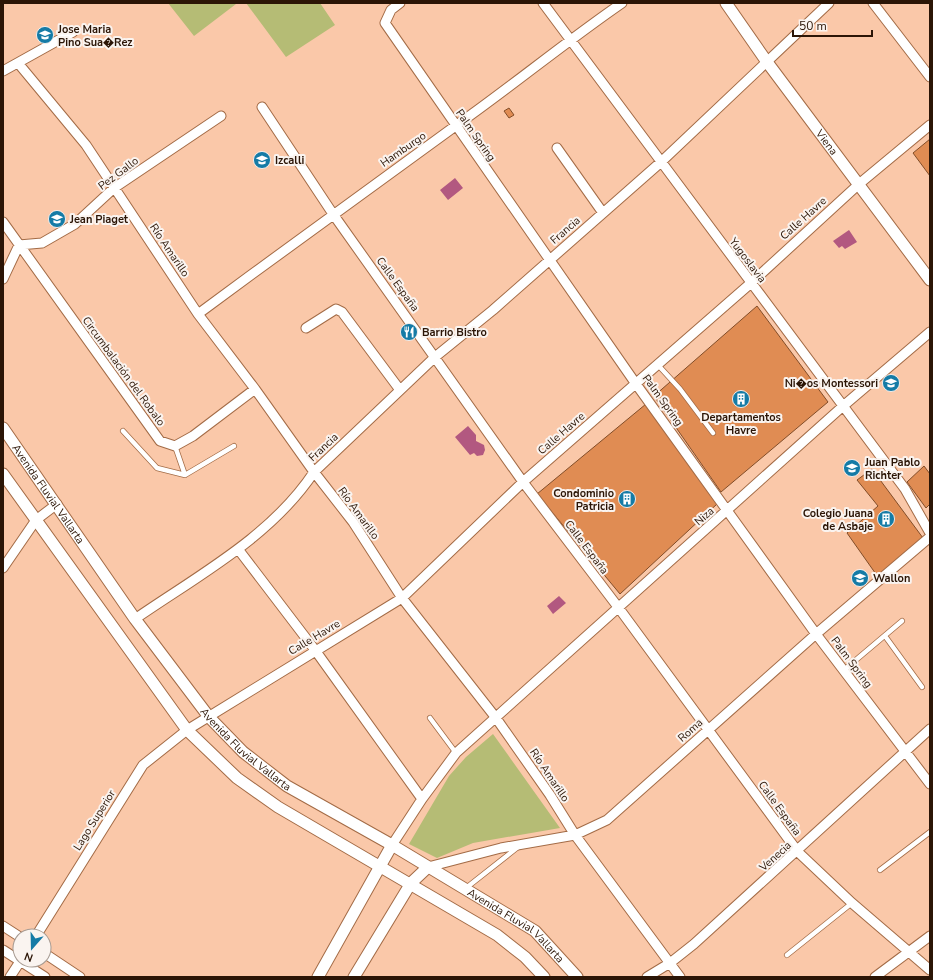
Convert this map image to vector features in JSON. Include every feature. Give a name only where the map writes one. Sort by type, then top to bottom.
[{"type":"street","name":"Palm Spring","points":[[400,3],[391,10],[385,23],[636,384],[816,634],[930,784]]},
{"type":"street","name":"Yugoslavia","points":[[543,3],[842,407],[905,489],[930,533]]},
{"type":"street","name":"Hamburgo","points":[[198,314],[333,214],[456,126],[569,40],[622,3]]},
{"type":"street","name":"Viena","points":[[726,3],[767,62],[930,280]]},
{"type":"street","name":"Francia","points":[[135,619],[238,549],[277,516],[301,492],[314,472],[435,357],[493,310],[661,162],[767,62],[820,6],[829,3]]},
{"type":"street","points":[[873,3],[930,77]]},
{"type":"street","points":[[3,71],[73,32]]},
{"type":"street","name":"Río Amarillo","points":[[18,63],[86,145],[198,314],[256,389],[314,472],[353,522],[402,598],[496,718],[550,795],[575,835],[680,977]]},
{"type":"street","name":"Calle España","points":[[262,107],[333,214],[523,482],[618,607],[798,852],[852,903],[930,970]]},
{"type":"street","name":"Pez Gallo","points":[[19,245],[42,243],[75,224],[114,188],[221,116]]},
{"type":"street","name":"Calle Havre","points":[[187,730],[315,650],[402,598],[523,482],[658,365],[859,184],[930,125]]},
{"type":"street","points":[[557,148],[603,214]]},
{"type":"street","name":"Circumbalación del Robalo","points":[[3,222],[160,441],[175,446]]},
{"type":"street","points":[[3,279],[19,245]]},
{"type":"street","points":[[306,328],[336,309],[342,312],[400,390]]},
{"type":"street","name":"Niza","points":[[392,845],[422,799],[456,753],[618,607],[728,511],[842,407],[930,332]]},
{"type":"street","points":[[175,446],[193,436],[256,389]]},
{"type":"street","name":"Avenida Fluvial Vallarta","points":[[3,428],[57,504],[135,619],[209,717],[243,752],[287,786],[466,888],[535,931],[577,977]]},
{"type":"street","name":"Avenida Fluvial Vallarta","points":[[3,474],[187,730],[243,782],[278,807],[411,883],[497,935],[525,957],[544,977]]},
{"type":"street","points":[[3,568],[36,520],[57,504]]},
{"type":"street","name":"Roma","points":[[428,867],[501,848],[575,835],[607,820],[816,634],[930,537]]},
{"type":"street","points":[[238,549],[315,650],[422,799]]},
{"type":"street","name":"Venecia","points":[[648,977],[670,963],[694,944],[798,852],[930,729]]},
{"type":"street","name":"Lago Superior","points":[[41,928],[142,765],[187,730]]},
{"type":"street","points":[[318,977],[392,845]]},
{"type":"street","points":[[354,977],[411,883],[428,867]]},
{"type":"street","points":[[3,926],[12,932]]},
{"type":"street","points":[[875,977],[930,936]]},
{"type":"street","points":[[3,950],[12,955]]},
{"type":"street","points":[[52,958],[80,977]]},
{"type":"street","points":[[10,977],[16,968]]},
{"type":"street","points":[[32,968],[45,977]]},
{"type":"lane","points":[[658,365],[680,390],[713,433]]},
{"type":"lane","points":[[123,431],[157,468],[185,475],[234,446]]},
{"type":"lane","points":[[175,446],[185,475]]},
{"type":"lane","points":[[844,671],[902,621]]},
{"type":"lane","points":[[885,636],[922,687]]},
{"type":"lane","points":[[430,718],[456,753]]},
{"type":"lane","points":[[880,870],[930,832]]},
{"type":"lane","points":[[466,888],[521,845]]},
{"type":"lane","points":[[787,955],[852,903]]},
{"type":"green space","points":[[168,3],[235,3],[236,4],[194,36]]},
{"type":"green space","points":[[246,3],[320,3],[335,25],[286,57]]},
{"type":"green space","points":[[493,734],[560,828],[473,843],[437,858],[409,844],[449,776],[466,757]]},
{"type":"shaded area","points":[[455,178],[463,188],[448,200],[440,190]]},
{"type":"shaded area","points":[[849,230],[857,242],[845,249],[842,246],[839,248],[833,241]]},
{"type":"shaded area","points":[[468,426],[476,435],[476,441],[484,445],[485,450],[483,455],[477,456],[474,453],[470,455],[455,437]]},
{"type":"shaded area","points":[[559,596],[566,603],[553,614],[547,606]]},
{"type":"building","points":[[509,108],[514,115],[509,118],[504,111]]},
{"type":"building","points":[[930,139],[930,176],[913,153]]},
{"type":"building","name":"Departamentos Havre","points":[[757,306],[828,402],[721,492],[654,396]]},
{"type":"building","name":"Condominio Patricia","points":[[646,404],[717,504],[620,594],[537,494]]},
{"type":"building","points":[[924,466],[930,474],[930,504],[926,508],[907,482]]},
{"type":"building","name":"Colegio Juana de Asbaje","points":[[872,469],[923,538],[878,577],[847,533],[878,506],[857,480]]},
{"type":"place","name":"Jose Maria Pino Sua�Rez","points":[[45,35]]},
{"type":"place","name":"Izcalli","points":[[262,160]]},
{"type":"place","name":"Jean Piaget","points":[[57,219]]},
{"type":"place","name":"Barrio Bistro","points":[[409,332]]},
{"type":"place","name":"Ni�os Montessori","points":[[891,383]]},
{"type":"place","name":"Departamentos Havre","points":[[741,399]]},
{"type":"place","name":"Juan Pablo Richter","points":[[852,468]]},
{"type":"place","name":"Condominio Patricia","points":[[627,499]]},
{"type":"place","name":"Colegio Juana de Asbaje","points":[[886,519]]},
{"type":"place","name":"Wallon","points":[[860,578]]}]
